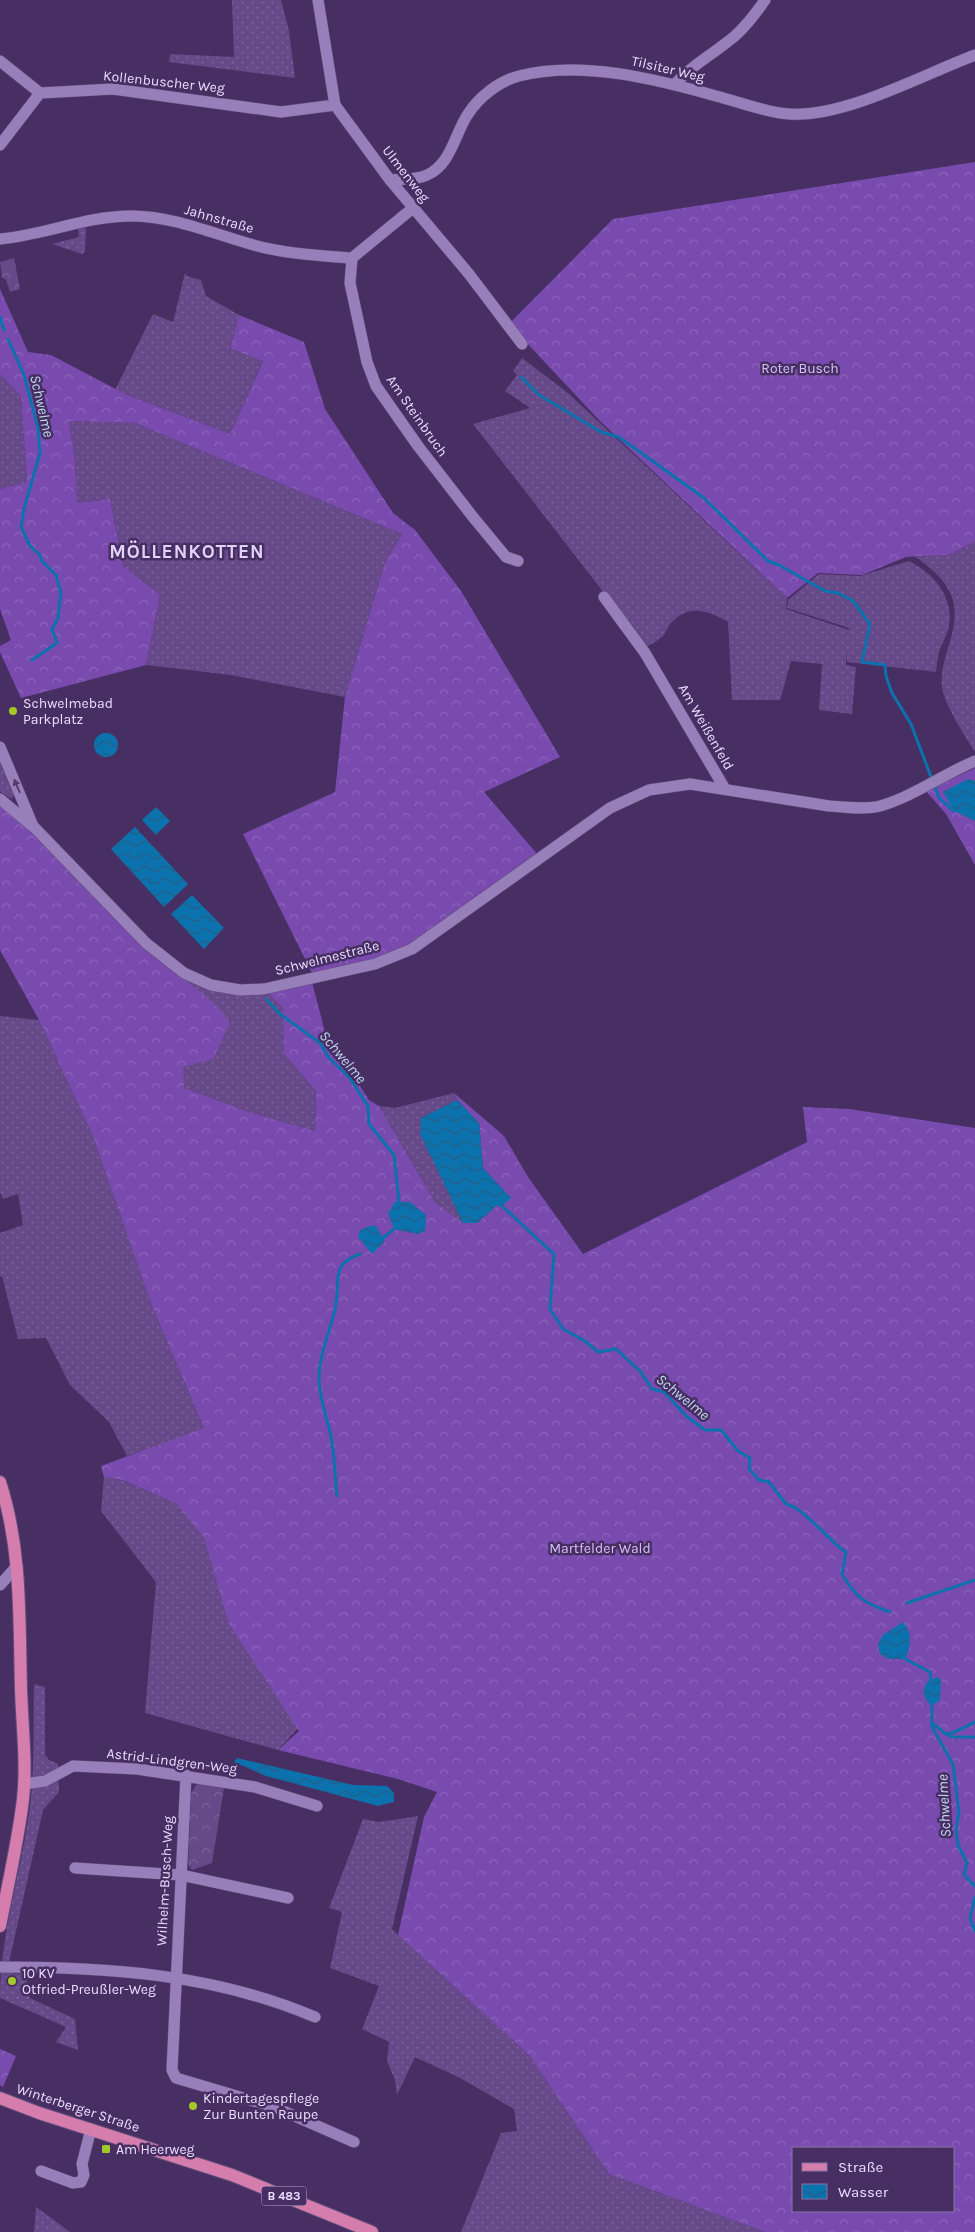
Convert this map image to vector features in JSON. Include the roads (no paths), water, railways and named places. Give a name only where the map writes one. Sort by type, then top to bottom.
[{"type":"main road","points":[[0,1482],[10,1518],[17,1566],[20,1610],[24,1784],[20,1824],[0,1926]]},
{"type":"main road","name":"Winterberger Straße","points":[[0,2098],[39,2113],[232,2175],[372,2232]]},
{"type":"street","name":"Ulmenweg","points":[[318,0],[334,105],[390,180],[469,274],[522,344]]},
{"type":"street","points":[[675,84],[689,68],[728,42],[752,18],[765,0]]},
{"type":"street","name":"Tilsiter Weg","points":[[390,180],[426,176],[438,168],[450,152],[468,114],[483,96],[516,76],[543,72],[599,72],[631,75],[675,84],[768,110],[788,114],[809,114],[854,104],[975,55]]},
{"type":"street","points":[[0,61],[40,93],[0,144]]},
{"type":"street","name":"Kollenbuscher Weg","points":[[40,93],[113,89],[281,112],[334,105]]},
{"type":"street","points":[[352,258],[413,208]]},
{"type":"street","name":"Jahnstraße","points":[[0,239],[22,237],[97,219],[132,216],[183,223],[261,247],[290,253],[352,258]]},
{"type":"street","name":"Am Steinbruch","points":[[352,258],[350,283],[367,362],[376,386],[418,446],[473,517],[506,556],[518,561]]},
{"type":"street","name":"Am Weißenfeld","points":[[604,596],[645,652],[725,789],[847,807],[879,806],[975,761]]},
{"type":"street","name":"Schwelmestraße","points":[[0,747],[33,826],[146,943],[184,973],[211,985],[240,990],[264,989],[375,964],[412,948],[610,808],[649,790],[690,784],[725,789]]},
{"type":"street","points":[[0,798],[33,826]]},
{"type":"street","points":[[0,1585],[17,1566]]},
{"type":"street","name":"Astrid-Lindgren-Weg","points":[[24,1784],[45,1781],[73,1766],[137,1769],[255,1787],[317,1806]]},
{"type":"street","name":"Wilhelm-Busch-Weg","points":[[186,1775],[172,2070],[176,2078],[274,2107],[354,2142]]},
{"type":"street","points":[[75,1868],[181,1875],[288,1898]]},
{"type":"street","points":[[0,1967],[97,1968],[175,1977],[252,1994],[287,2004],[315,2017]]},
{"type":"street","points":[[41,2172],[73,2183],[81,2182],[84,2175],[82,2164],[91,2129]]},
{"type":"water","points":[[106,733],[115,736],[118,745],[115,754],[106,757],[97,754],[94,745],[97,736]]},
{"type":"water","points":[[968,779],[975,781],[975,821],[954,811],[943,792]]},
{"type":"water","points":[[156,807],[170,821],[156,835],[142,820]]},
{"type":"water","points":[[135,827],[188,884],[164,907],[111,849]]},
{"type":"water","points":[[192,895],[224,928],[204,949],[171,914]]},
{"type":"water","points":[[457,1100],[479,1123],[483,1168],[511,1198],[502,1206],[496,1206],[477,1223],[463,1223],[420,1134],[421,1118]]},
{"type":"water","points":[[395,1202],[410,1202],[426,1215],[425,1231],[419,1234],[394,1229],[388,1213]]},
{"type":"water","points":[[376,1226],[385,1241],[372,1254],[358,1237],[360,1230]]},
{"type":"water","points":[[903,1622],[910,1636],[907,1654],[905,1659],[889,1659],[880,1654],[878,1644],[883,1635]]},
{"type":"water","points":[[937,1677],[941,1679],[940,1700],[932,1706],[927,1701],[923,1692],[927,1682]]},
{"type":"water","points":[[237,1758],[353,1785],[387,1786],[394,1793],[394,1802],[378,1806],[266,1776],[234,1762]]},
{"type":"waterway","name":"Schwelme","points":[[0,317],[4,330]]},
{"type":"waterway","name":"Schwelme","points":[[8,339],[24,375],[38,428],[40,453],[24,509],[21,527],[30,546],[56,575],[61,593],[58,618],[52,629],[57,643],[32,660]]},
{"type":"waterway","points":[[521,377],[539,395],[601,432],[619,437],[704,498],[768,561],[779,565],[825,591],[838,593],[853,601],[870,624],[862,662],[885,665],[886,676],[892,693],[911,724],[939,798],[954,811]]},
{"type":"waterway","name":"Schwelme","points":[[266,999],[280,1014],[320,1043],[329,1058],[349,1077],[368,1106],[369,1124],[394,1155],[399,1202]]},
{"type":"waterway","name":"Schwelme","points":[[502,1206],[554,1254],[550,1309],[563,1329],[585,1341],[598,1352],[616,1349],[640,1371],[652,1389],[664,1392],[686,1416],[705,1430],[721,1430],[738,1451],[750,1458],[749,1469],[759,1480],[769,1482],[786,1504],[800,1511],[846,1552],[842,1574],[856,1594],[874,1606],[890,1612]]},
{"type":"waterway","points":[[382,1239],[394,1229]]},
{"type":"waterway","points":[[337,1496],[334,1456],[329,1427],[322,1403],[319,1379],[323,1350],[336,1304],[339,1273],[345,1263],[360,1254]]},
{"type":"waterway","name":"Schwelme","points":[[907,1603],[975,1580]]},
{"type":"waterway","name":"Schwelme","points":[[905,1655],[905,1659],[930,1672],[931,1684]]},
{"type":"waterway","name":"Schwelme","points":[[932,1703],[932,1727],[953,1764],[959,1813],[956,1829],[958,1845],[967,1863],[964,1875],[975,1886]]},
{"type":"waterway","name":"Schwelme","points":[[932,1723],[946,1734],[975,1722]]},
{"type":"waterway","name":"Schwelme","points":[[946,1734],[952,1737],[975,1737]]},
{"type":"waterway","name":"Schwelme","points":[[975,1897],[970,1918],[975,1931]]},
{"type":"place","name":"Schwelmebad Parkplatz","points":[[13,711]]},
{"type":"place","name":"10 KV Otfried-Preußler-Weg","points":[[12,1981]]},
{"type":"place","name":"Kindertagespflege Zur Bunten Raupe","points":[[193,2106]]},
{"type":"place","name":"Am Heerweg","points":[[106,2149]]},
{"type":"district","name":"MÖLLENKOTTEN","points":[[187,552]]},
{"type":"park label","name":"Roter Busch","points":[[800,368]]},
{"type":"park label","name":"Martfelder Wald","points":[[600,1548]]}]
